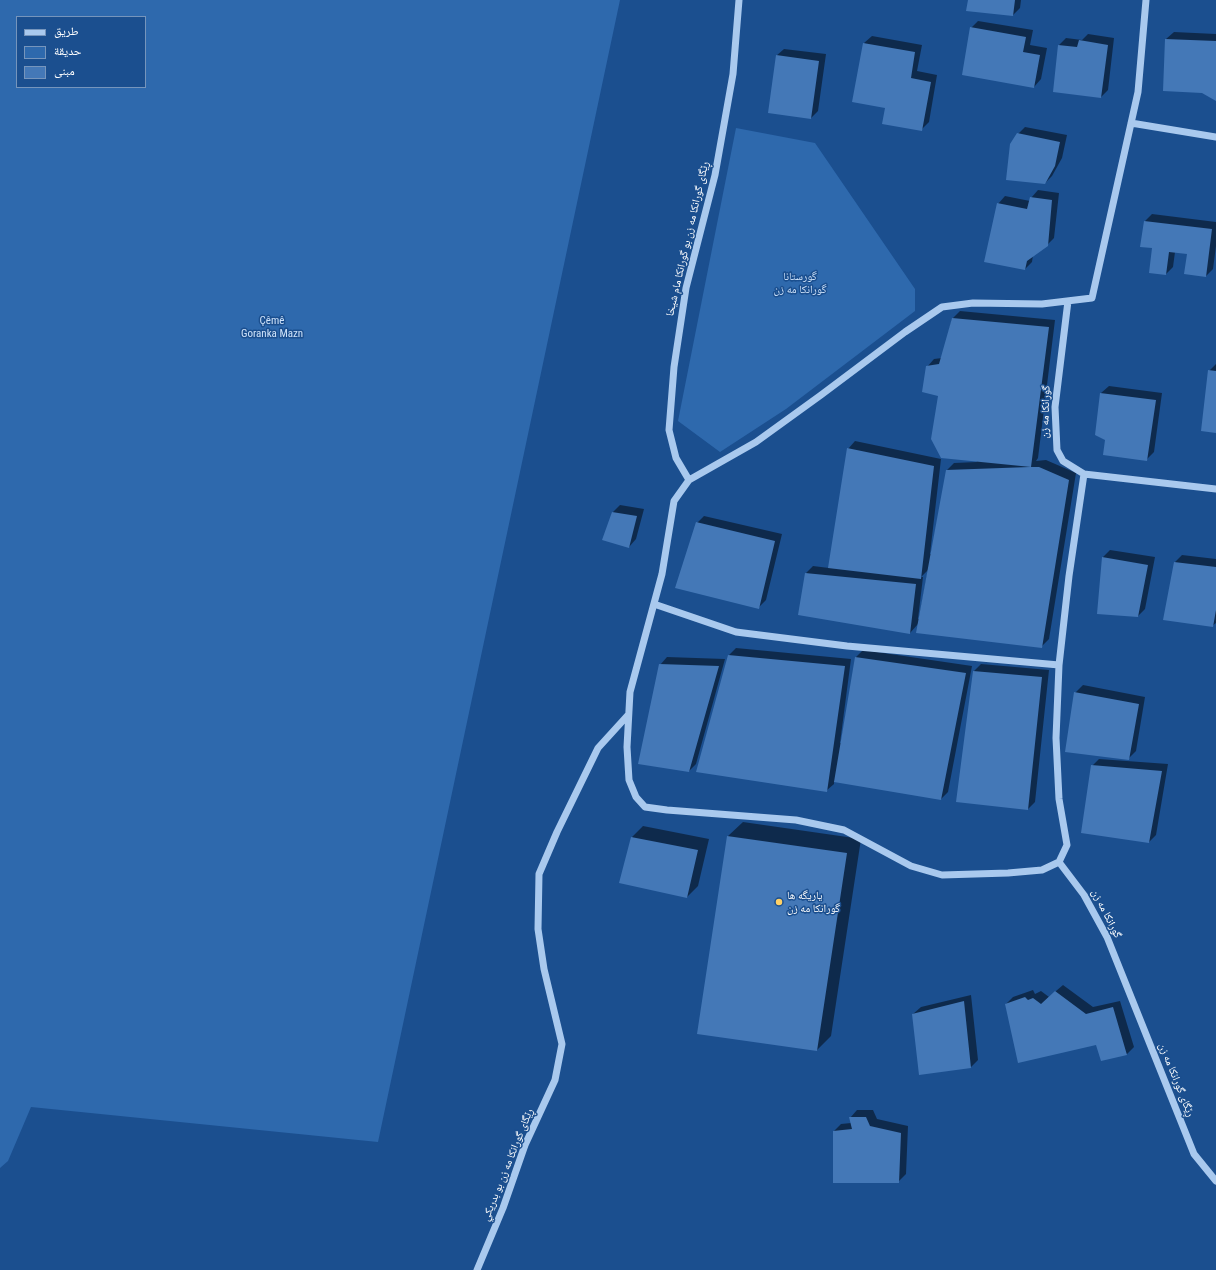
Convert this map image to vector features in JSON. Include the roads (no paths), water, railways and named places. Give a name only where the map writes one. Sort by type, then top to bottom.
[{"type":"street","name":"ڕێگای گورانكا مه زن بو گورانکا مام شيخا","points":[[689,480],[676,458],[669,430],[674,367],[686,288],[718,159],[733,74],[739,0]]},
{"type":"street","points":[[1084,474],[1069,576],[1059,665],[1056,738],[1059,799],[1067,845],[1059,862],[1042,870],[1008,873],[942,875],[911,866],[884,853],[844,830],[796,820],[645,807],[636,797],[629,780],[627,747],[630,692],[662,574],[674,501],[689,480],[756,442],[821,396],[905,332],[942,308],[973,303],[1042,304],[1092,298],[1138,92],[1146,0]]},
{"type":"street","points":[[1131,123],[1216,137]]},
{"type":"street","name":"گورانكا مه زن","points":[[1068,301],[1055,407],[1057,450],[1063,461],[1084,474],[1216,489]]},
{"type":"street","points":[[654,604],[736,632],[847,646],[1059,665]]},
{"type":"street","name":"ڕێگای گورانكا مه زن بو بدريكي","points":[[478,1270],[503,1208],[525,1145],[555,1080],[562,1044],[544,969],[538,929],[539,874],[557,832],[598,748],[628,715]]},
{"type":"street","name":"گورانكا مه زن","points":[[1059,862],[1084,895],[1107,937],[1124,981]]},
{"type":"street","name":"ڕێگای گورانكا مه زن","points":[[1124,981],[1194,1154],[1216,1181]]},
{"type":"place","name":"ياريگه ها گورانكا مه زن","points":[[779,902]]},
{"type":"park label","name":"گورستانا گورانكا مه زن","points":[[800,283]]},
{"type":"park label","name":"Çêmê Goranka Mazn","points":[[272,327]]}]
